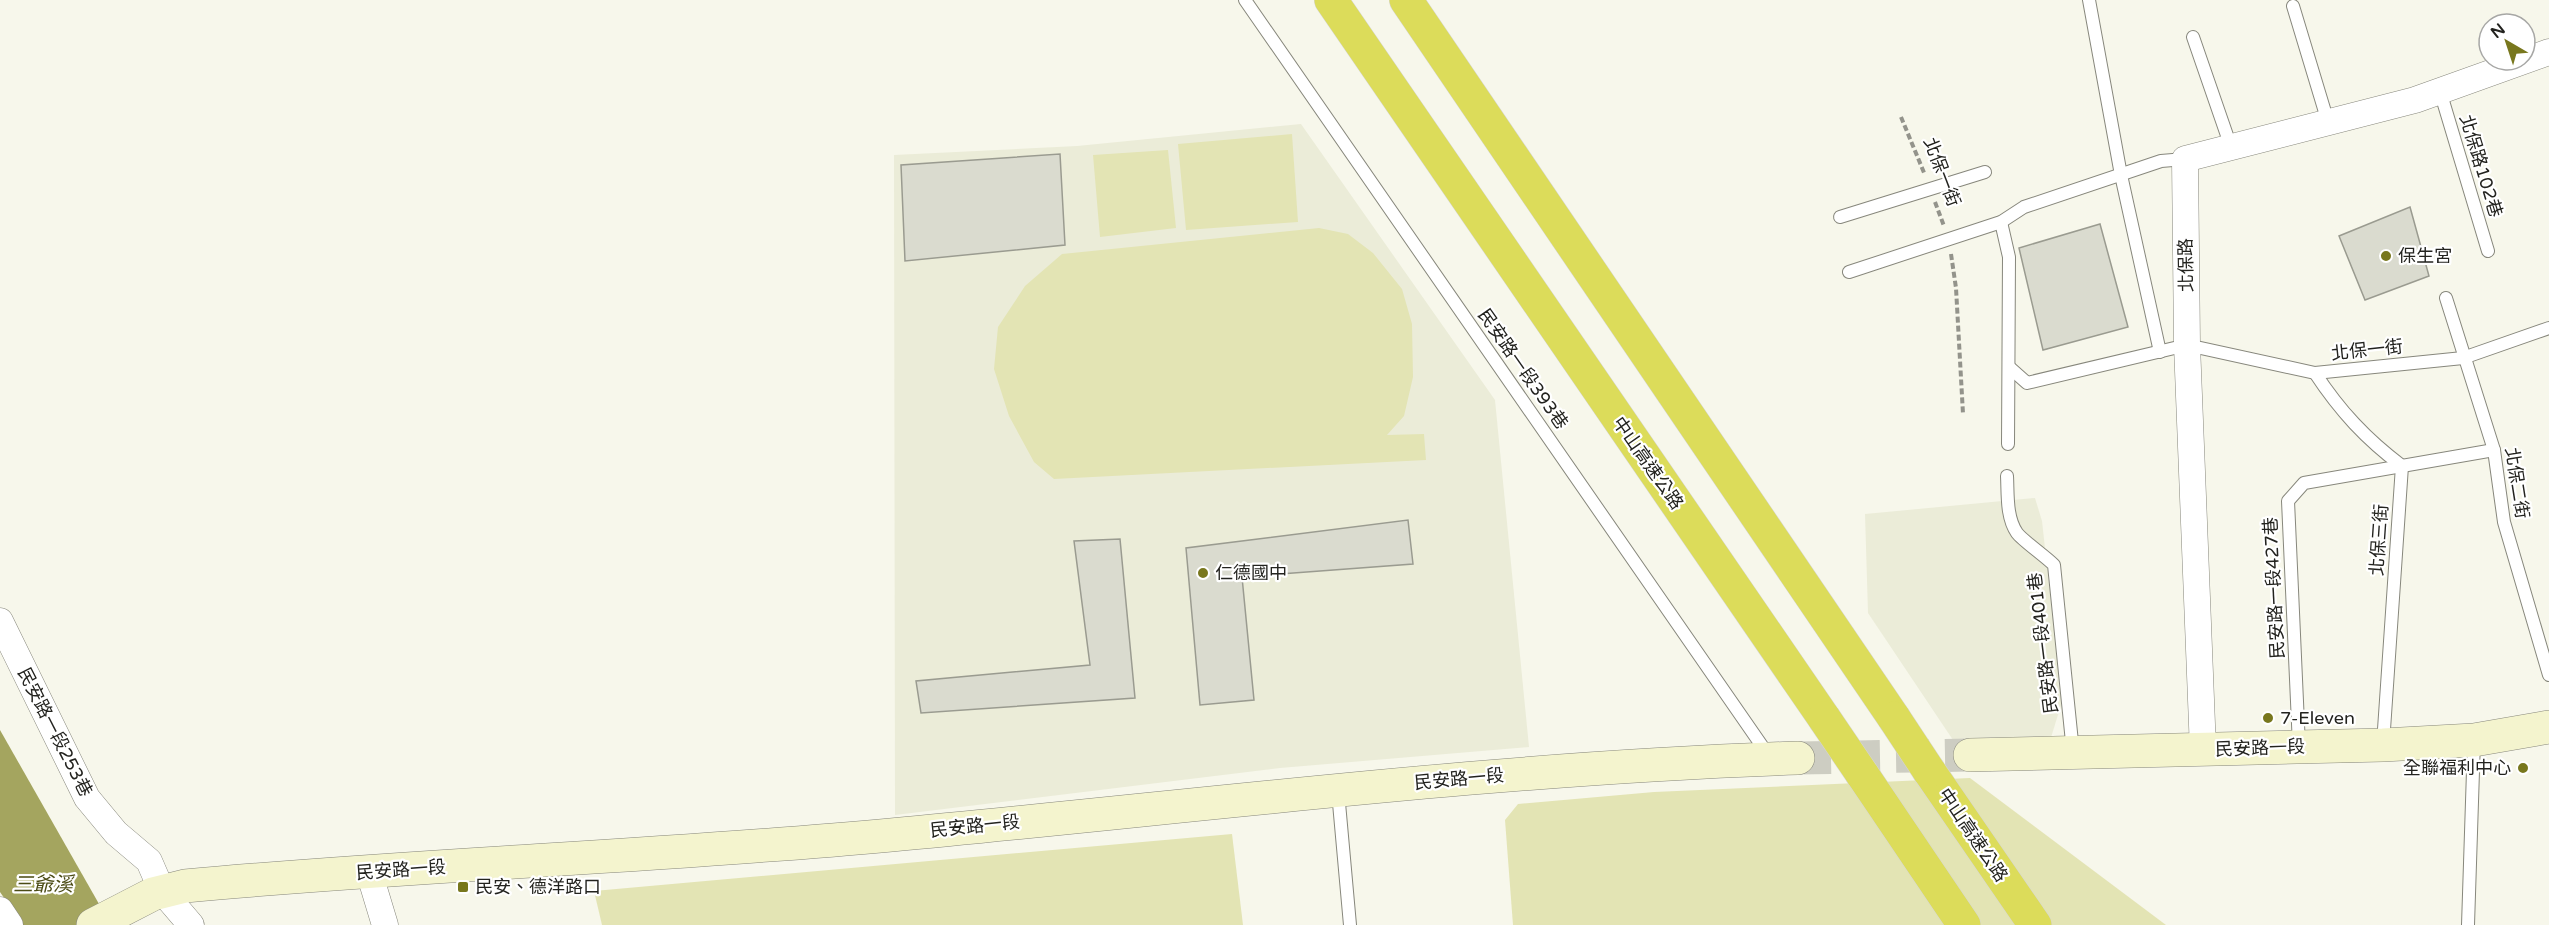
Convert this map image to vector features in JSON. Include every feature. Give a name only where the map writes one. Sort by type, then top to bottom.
[{"type":"highway","name":"中山高速公路","points":[[1331,0],[1964,925]]},
{"type":"highway","name":"中山高速公路","points":[[1406,0],[2035,925]]},
{"type":"street","points":[[2185,159],[2440,91],[2549,52]]},
{"type":"street","name":"北保路","points":[[2185,159],[2187,345],[2203,750]]},
{"type":"street","name":"民安路一段253巷","points":[[0,621],[87,798],[116,833],[149,861],[158,892],[191,925]]},
{"type":"street","name":"民安路一段","points":[[1970,755],[2383,745],[2474,740],[2549,727]]},
{"type":"street","name":"民安路一段","points":[[93,925],[158,892],[254,879],[886,835],[1338,790],[1575,770],[1784,759]]},
{"type":"street","points":[[369,872],[385,925]]},
{"type":"street","points":[[0,910],[10,925]]},
{"type":"lane","name":"民安路一段393巷","points":[[1245,0],[1784,759]]},
{"type":"lane","points":[[2089,0],[2121,175],[2160,352]]},
{"type":"lane","points":[[2293,6],[2328,122]]},
{"type":"lane","points":[[2193,37],[2231,147]]},
{"type":"lane","name":"北保路102巷","points":[[2440,91],[2488,251]]},
{"type":"lane","points":[[1849,272],[2001,222],[2025,207],[2161,161],[2185,159]]},
{"type":"lane","points":[[1840,217],[1985,172]]},
{"type":"lane","points":[[2001,222],[2009,257],[2008,444]]},
{"type":"lane","name":"北保二街","points":[[2446,298],[2463,358],[2494,450],[2504,522],[2549,675]]},
{"type":"lane","name":"北保一街","points":[[2187,345],[2315,373],[2463,358],[2549,328]]},
{"type":"lane","points":[[2008,367],[2027,383],[2187,345]]},
{"type":"lane","points":[[2315,373],[2339,410],[2371,443],[2402,466]]},
{"type":"lane","name":"民安路一段427巷","points":[[2299,746],[2288,501],[2304,483],[2494,450]]},
{"type":"lane","name":"北保三街","points":[[2383,745],[2402,466]]},
{"type":"lane","name":"民安路一段401巷","points":[[2007,476],[2010,518],[2018,534],[2038,548],[2054,565],[2073,753]]},
{"type":"lane","points":[[2468,925],[2474,740]]},
{"type":"lane","points":[[1338,790],[1350,925]]},
{"type":"path","name":"北保一街","points":[[1901,117],[1949,240],[1956,288],[1963,414]]},
{"type":"shaded area","name":"仁德國中","points":[[1301,124],[1495,400],[1529,747],[1280,768],[895,815],[894,155],[1077,146]]},
{"type":"shaded area","points":[[2035,498],[2042,521],[2062,702],[2048,747],[1955,743],[1868,613],[1865,514]]},
{"type":"green space","points":[[1292,134],[1298,222],[1186,230],[1178,144]]},
{"type":"green space","points":[[1168,150],[1176,228],[1100,237],[1093,155]]},
{"type":"green space","points":[[1319,228],[1348,234],[1373,253],[1402,289],[1412,324],[1413,377],[1404,416],[1387,435],[1424,434],[1426,460],[1054,479],[1034,462],[1009,416],[994,369],[998,327],[1025,286],[1062,254]]},
{"type":"green space","points":[[1970,778],[2166,925],[1513,925],[1505,820],[1518,804],[1654,792]]},
{"type":"green space","points":[[1232,834],[1243,925],[602,925],[594,891]]},
{"type":"water","name":"三爺溪","points":[[0,730],[111,925],[23,925],[0,892]]},
{"type":"building","points":[[1060,154],[1065,245],[905,261],[901,165]]},
{"type":"building","name":"保生宮","points":[[2410,207],[2429,276],[2365,300],[2339,236]]},
{"type":"building","points":[[2100,224],[2128,327],[2043,350],[2019,248]]},
{"type":"building","points":[[1408,520],[1413,564],[1242,577],[1254,700],[1200,705],[1186,548]]},
{"type":"building","points":[[1120,539],[1135,698],[921,713],[916,681],[1090,665],[1074,541]]},
{"type":"tunnel","points":[[1798,758],[1970,755]]},
{"type":"place","name":"保生宮","points":[[2386,256]]},
{"type":"place","name":"仁德國中","points":[[1203,573]]},
{"type":"place","name":"7-Eleven","points":[[2268,718]]},
{"type":"place","name":"全聯福利中心","points":[[2523,768]]},
{"type":"place","name":"民安、德洋路口","points":[[463,887]]}]
